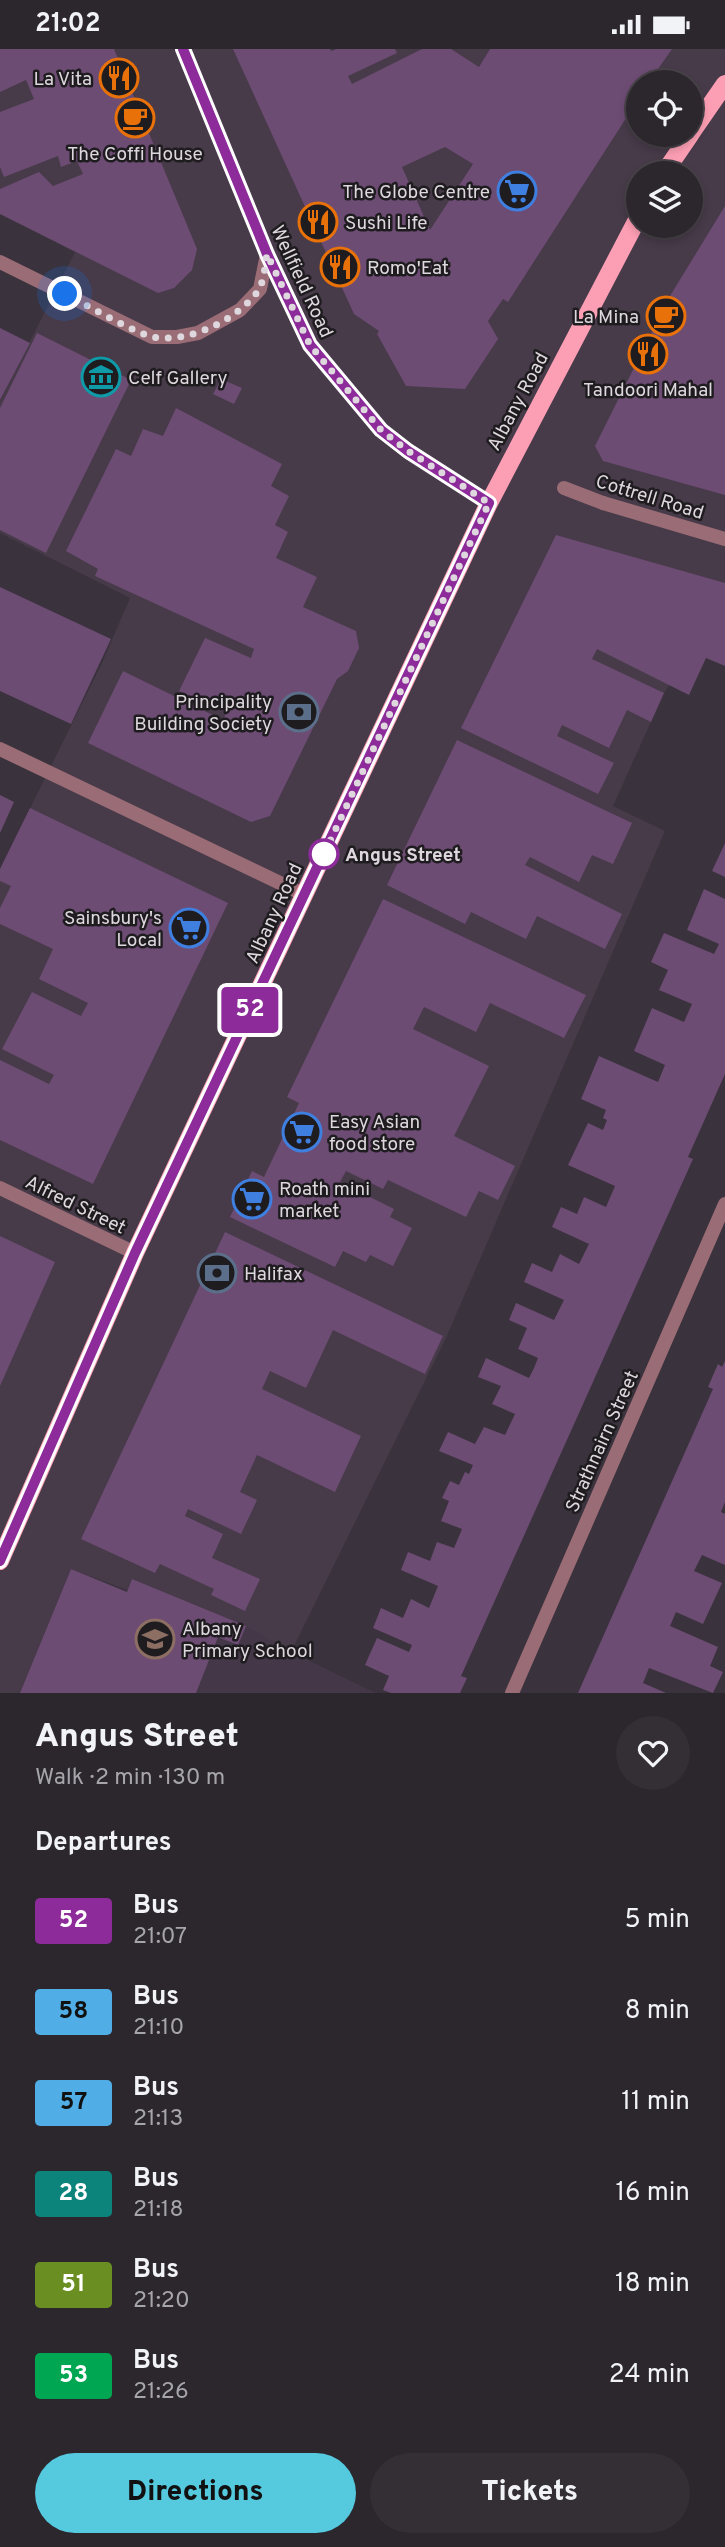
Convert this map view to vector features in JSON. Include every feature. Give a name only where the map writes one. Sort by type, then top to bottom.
[{"type":"main road","points":[[703,116],[725,84]]},
{"type":"main road","name":"Albany Road","points":[[0,1561],[135,1253],[489,503],[628,238]]},
{"type":"street","name":"Wellfield Road","points":[[183,49],[267,254],[310,345],[381,430],[408,451],[489,503]]},
{"type":"street","points":[[0,262],[152,337],[177,337],[198,333],[240,310],[260,289],[267,254]]},
{"type":"street","name":"Cottrell Road","points":[[564,488],[603,503],[725,539]]},
{"type":"street","points":[[0,749],[305,895]]},
{"type":"street","name":"Alfred Street","points":[[0,1188],[135,1253]]},
{"type":"street","name":"Strathnairn Street","points":[[512,1693],[725,1204]]},
{"type":"shaded area","points":[[0,49],[725,49],[725,583],[694,652],[664,693],[613,806],[665,831],[446,1338],[291,1652],[71,1569],[20,1693],[0,1693],[0,869],[102,663],[130,598],[0,533],[0,401],[75,252],[0,214]]},
{"type":"shaded area","name":"Albany Primary School","points":[[71,1569],[126,1592],[132,1579],[246,1626],[291,1652],[376,1693],[20,1693]]},
{"type":"building","points":[[0,49],[114,49],[197,249],[192,270],[174,288],[158,293],[0,214],[0,189],[39,172],[53,186],[83,174],[77,161],[61,167],[58,156],[4,177],[0,167],[0,112],[34,99],[26,80],[0,92]]},
{"type":"building","name":"The Globe Centre","points":[[233,49],[395,49],[397,53],[348,76],[352,84],[422,49],[451,49],[479,67],[490,49],[672,49],[657,70],[626,70],[626,118],[508,302],[503,299],[488,321],[498,339],[465,389],[406,386],[377,334],[379,331],[354,314]],"holes":[[[445,147],[473,164],[430,230],[402,167]]]},
{"type":"building","points":[[725,206],[725,495],[603,461],[595,446],[670,296]]},
{"type":"building","points":[[0,328],[30,343],[0,400]]},
{"type":"building","points":[[37,333],[131,380],[46,553],[0,530],[0,408]]},
{"type":"building","points":[[221,379],[242,388],[234,404],[213,394]]},
{"type":"building","points":[[176,408],[282,464],[271,486],[289,496],[275,525],[288,532],[276,558],[317,577],[303,607],[356,631],[359,648],[348,671],[337,679],[270,816],[251,822],[88,743],[123,671],[223,720],[226,713],[179,691],[205,638],[251,658],[254,649],[95,576],[98,569],[66,551],[116,449],[131,456],[143,429],[163,436]]},
{"type":"building","points":[[556,535],[725,583],[725,666],[706,658],[689,695],[597,649],[592,659],[664,693],[651,722],[627,710],[609,748],[562,725],[557,736],[614,763],[598,794],[461,728]]},
{"type":"building","points":[[0,587],[111,639],[71,724],[0,691]]},
{"type":"building","points":[[457,740],[632,823],[613,864],[592,855],[579,882],[530,857],[525,865],[622,914],[605,949],[537,916],[526,939],[471,912],[465,924],[387,885]]},
{"type":"building","points":[[0,795],[14,802],[0,833]]},
{"type":"building","points":[[30,808],[228,903],[93,1184],[0,1140],[0,1060],[49,1084],[54,1075],[2,1049],[32,992],[81,1016],[88,1003],[39,979],[53,949],[0,924],[0,908],[11,886],[0,881],[0,869]]},
{"type":"building","points":[[725,843],[725,877],[712,871]]},
{"type":"building","points":[[704,889],[725,899],[725,1074],[688,1157],[693,1159],[461,1676],[467,1678],[460,1693],[391,1693],[383,1690],[389,1676],[365,1665],[377,1638],[409,1652],[412,1645],[373,1628],[381,1608],[403,1618],[411,1599],[429,1608],[438,1586],[401,1570],[408,1552],[430,1561],[437,1542],[454,1548],[462,1529],[441,1521],[449,1501],[442,1498],[450,1481],[459,1485],[465,1472],[469,1474],[473,1465],[439,1451],[448,1432],[475,1444],[484,1427],[505,1435],[515,1414],[492,1404],[501,1386],[478,1377],[486,1358],[529,1378],[534,1368],[538,1358],[518,1349],[527,1328],[509,1320],[516,1303],[554,1320],[564,1300],[524,1282],[532,1263],[552,1272],[560,1254],[579,1264],[589,1244],[552,1227],[561,1207],[577,1214],[584,1197],[606,1207],[615,1186],[568,1165],[588,1123],[603,1130],[607,1120],[603,1118],[606,1110],[581,1099],[599,1056],[658,1082],[665,1065],[634,1051],[652,1008],[684,1022],[692,1004],[659,990],[668,970],[651,962],[664,933],[714,954],[719,944],[687,930]]},
{"type":"building","points":[[383,899],[586,995],[564,1038],[490,1003],[476,1032],[424,1007],[413,1029],[489,1066],[454,1136],[515,1166],[498,1200],[479,1191],[466,1217],[388,1180],[383,1189],[346,1171],[340,1182],[394,1209],[390,1217],[412,1228],[393,1266],[370,1255],[366,1262],[343,1251],[335,1267],[230,1217],[252,1171],[264,1177],[299,1103],[287,1097]]},
{"type":"building","points":[[225,1232],[443,1336],[425,1374],[333,1330],[306,1388],[270,1371],[262,1389],[361,1436],[335,1492],[257,1455],[240,1492],[257,1500],[241,1534],[188,1509],[185,1516],[223,1534],[212,1558],[260,1579],[245,1611],[211,1595],[214,1589],[160,1564],[155,1573],[81,1539]]},
{"type":"building","points":[[0,1236],[55,1262],[0,1386]]},
{"type":"building","points":[[725,1361],[725,1502],[721,1512],[725,1514],[725,1565],[702,1555],[694,1571],[722,1583],[703,1624],[676,1612],[670,1626],[718,1647],[710,1666],[723,1672],[713,1693],[649,1668],[643,1683],[666,1693],[578,1693],[713,1389],[708,1387],[718,1364],[722,1367]]},
{"type":"building","name":"Albany Primary School","points":[[71,1569],[127,1592],[132,1579],[246,1626],[238,1645],[218,1637],[196,1693],[20,1693]]},
{"type":"bus line","name":"52","points":[[0,1561],[135,1253],[489,503],[408,451],[381,430],[310,345],[267,254],[183,49]]},
{"type":"place","name":"La Vita","points":[[119,78]]},
{"type":"place","name":"The Coffi House","points":[[135,118]]},
{"type":"place","name":"The Globe Centre","points":[[517,191]]},
{"type":"place","name":"Sushi Life","points":[[318,222]]},
{"type":"place","name":"Romo'Eat","points":[[340,267]]},
{"type":"place","name":"La Mina","points":[[666,316]]},
{"type":"place","name":"Tandoori Mahal","points":[[648,354]]},
{"type":"place","name":"Celf Gallery","points":[[101,377]]},
{"type":"place","name":"Principality Building Society","points":[[299,712]]},
{"type":"place","name":"Angus Street","points":[[324,854]]},
{"type":"place","name":"Sainsbury's Local","points":[[189,928]]},
{"type":"place","name":"Easy Asian food store","points":[[302,1132]]},
{"type":"place","name":"Roath mini market","points":[[252,1199]]},
{"type":"place","name":"Halifax","points":[[217,1273]]},
{"type":"place","name":"Albany Primary School","points":[[155,1639]]},
{"type":"route","points":[[65,294],[152,337],[177,337],[198,333],[240,310],[260,289],[267,254],[310,345],[381,430],[408,451],[489,503],[324,854]]}]
